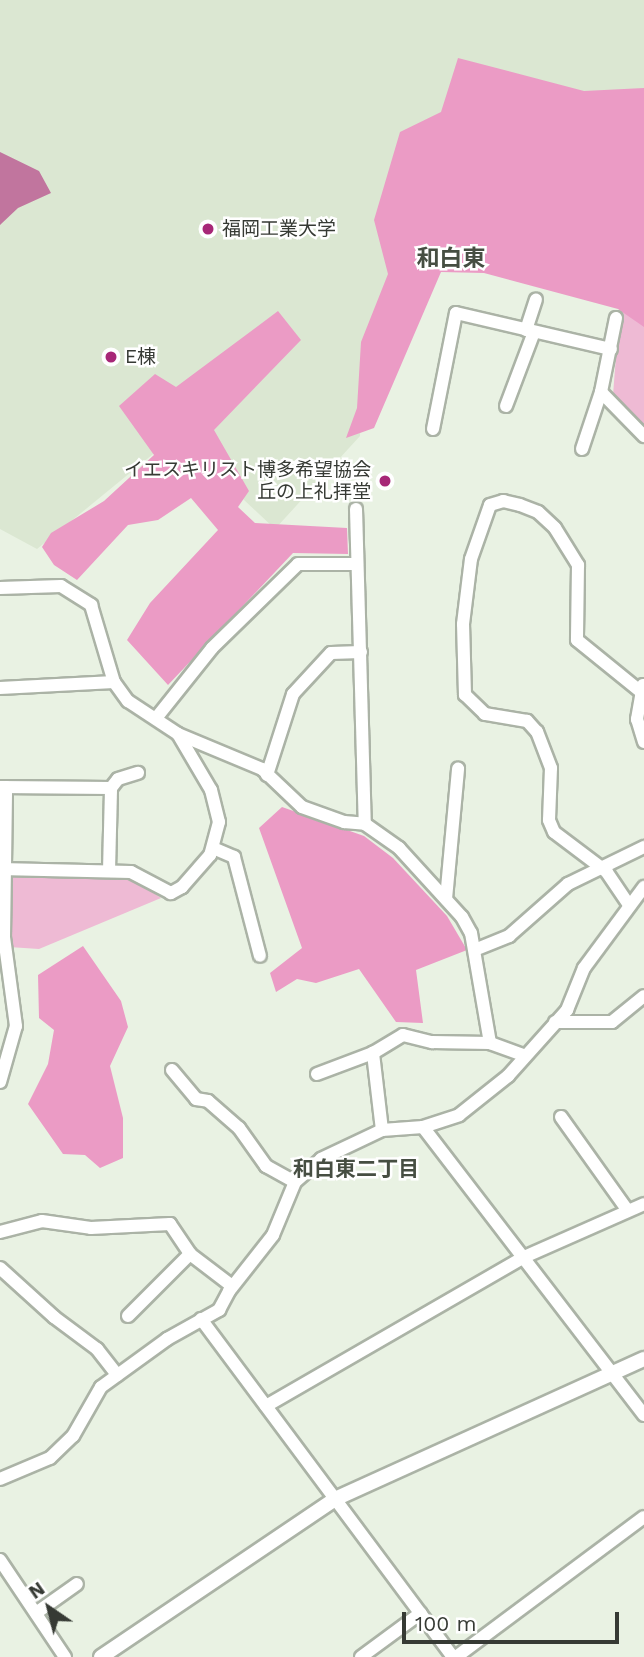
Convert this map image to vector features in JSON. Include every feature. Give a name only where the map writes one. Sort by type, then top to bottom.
[{"type":"street","points":[[506,406],[530,331],[536,300]]},
{"type":"street","points":[[433,429],[456,313],[611,349]]},
{"type":"street","points":[[582,449],[601,393],[616,318]]},
{"type":"street","points":[[601,393],[644,436]]},
{"type":"street","points":[[629,905],[600,867],[554,832],[549,821],[551,768],[537,732],[527,721],[485,714],[465,695],[463,624],[471,559],[490,505],[503,501],[520,505],[538,512],[555,528],[578,565],[577,640],[643,687],[638,719],[644,742]]},
{"type":"street","points":[[356,509],[365,824]]},
{"type":"street","points":[[157,717],[212,649],[298,564],[357,564]]},
{"type":"street","points":[[0,588],[61,586],[82,595],[96,613],[114,682],[128,701],[157,717],[178,734],[207,743],[267,775],[302,807],[344,822],[365,824],[399,848],[462,917],[477,949],[490,1043]]},
{"type":"street","points":[[267,775],[293,694],[331,653],[361,652]]},
{"type":"street","points":[[0,688],[114,682]]},
{"type":"street","points":[[3,869],[131,872],[171,893],[183,887],[213,848],[218,809],[178,734]]},
{"type":"street","points":[[446,899],[458,769]]},
{"type":"street","points":[[109,871],[111,788],[118,779],[138,772]]},
{"type":"street","points":[[0,1082],[14,1038],[15,1005],[3,950],[3,787],[111,788]]},
{"type":"street","points":[[477,949],[509,936],[556,892],[600,867],[644,847]]},
{"type":"street","points":[[213,848],[234,857],[260,956]]},
{"type":"street","points":[[0,1479],[50,1458],[73,1436],[91,1397],[117,1375],[219,1310],[232,1286],[274,1235],[295,1182],[321,1159],[382,1130],[423,1127],[459,1115],[508,1076],[567,1010],[584,968],[644,887]]},
{"type":"street","points":[[555,1022],[612,1022],[640,1000],[644,1017]]},
{"type":"street","points":[[317,1074],[373,1053],[403,1035],[432,1042],[490,1043],[525,1056]]},
{"type":"street","points":[[0,1038],[14,1038]]},
{"type":"street","points":[[373,1053],[382,1130]]},
{"type":"street","points":[[172,1070],[196,1099],[208,1101],[231,1120],[266,1166],[295,1182]]},
{"type":"street","points":[[561,1117],[628,1211]]},
{"type":"street","points":[[423,1127],[644,1415]]},
{"type":"street","points":[[266,1406],[524,1256],[644,1204]]},
{"type":"street","points":[[0,1232],[42,1221],[91,1228],[170,1224],[190,1254],[232,1286]]},
{"type":"street","points":[[128,1316],[190,1254]]},
{"type":"street","points":[[0,1268],[45,1310],[97,1349],[117,1375]]},
{"type":"street","points":[[201,1319],[455,1657],[644,1517]]},
{"type":"street","points":[[101,1657],[335,1499],[644,1359]]},
{"type":"street","points":[[0,1560],[65,1657]]},
{"type":"street","points":[[36,1613],[77,1584]]},
{"type":"street","points":[[360,1657],[421,1613]]},
{"type":"shaded area","name":"福岡工業大学","points":[[0,0],[644,0],[644,110],[485,70],[363,348],[360,436],[275,529],[243,499],[191,423],[37,549],[0,529]]},
{"type":"shaded area","points":[[458,58],[584,91],[644,88],[644,327],[618,309],[484,273],[441,272],[374,428],[346,438],[357,408],[361,342],[388,274],[374,220],[400,132],[441,112]]},
{"type":"shaded area","points":[[0,152],[39,171],[51,193],[18,208],[0,225]]},
{"type":"shaded area","points":[[644,179],[644,427],[613,395],[628,201]]},
{"type":"shaded area","points":[[278,311],[301,340],[214,430],[249,491],[238,507],[255,523],[347,528],[348,554],[293,553],[168,685],[127,640],[150,603],[218,530],[191,498],[158,520],[128,525],[77,580],[54,565],[42,547],[51,533],[104,501],[154,455],[119,406],[155,374],[176,387]]},
{"type":"shaded area","points":[[282,807],[364,836],[393,858],[447,916],[467,950],[416,970],[423,1023],[396,1022],[359,969],[316,983],[297,979],[276,992],[270,973],[302,948],[259,828]]},
{"type":"shaded area","points":[[10,875],[129,875],[161,898],[39,949],[9,947]]},
{"type":"shaded area","points":[[83,946],[121,1001],[128,1027],[110,1066],[123,1118],[123,1158],[100,1168],[85,1155],[63,1154],[28,1104],[48,1064],[54,1030],[39,1018],[38,975]]},
{"type":"place","name":"福岡工業大学","points":[[208,229]]},
{"type":"place","name":"E棟","points":[[111,357]]},
{"type":"place","name":"イエスキリスト博多希望協会 丘の上礼拝堂","points":[[385,481]]},
{"type":"district","name":"和白東","points":[[451,259]]},
{"type":"district","name":"和白東二丁目","points":[[356,1169]]}]
